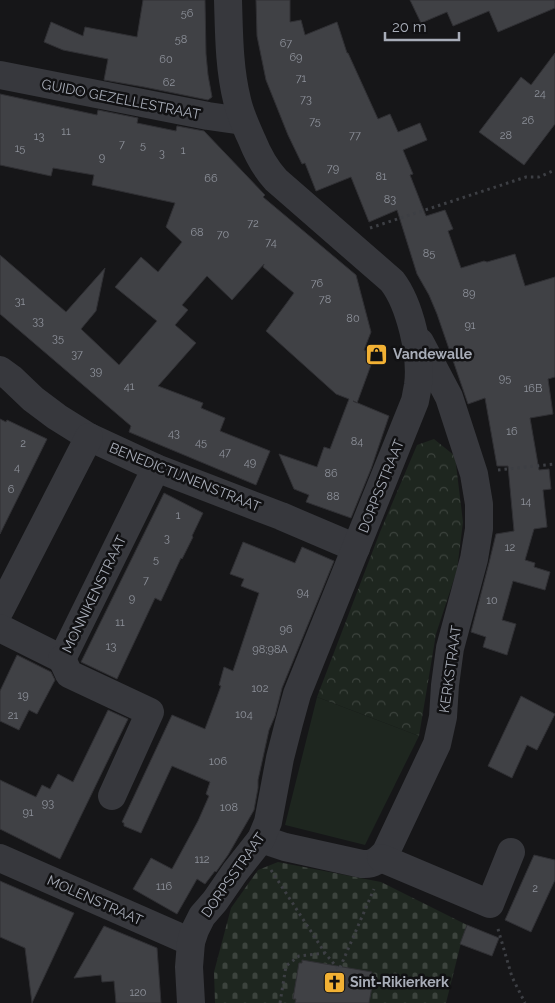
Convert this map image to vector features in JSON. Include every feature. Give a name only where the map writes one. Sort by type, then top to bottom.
[{"type":"street","name":"DORPSSTRAAT","points":[[191,1003],[189,967],[191,942],[195,930],[202,916],[261,839],[268,822],[280,758],[298,694],[415,401],[418,384],[418,362],[412,328],[408,311],[397,288],[392,281],[269,172],[256,150],[243,121],[237,100],[232,66],[228,0]]},
{"type":"street","name":"GUIDO GEZELLESTRAAT","points":[[0,75],[208,116],[243,121]]},
{"type":"street","name":"KERKSTRAAT","points":[[381,858],[386,852],[437,744],[443,717],[450,648],[474,559],[479,529],[479,504],[473,473],[450,397],[412,328]]},
{"type":"street","name":"BENEDICTIJNENSTRAAT","points":[[0,370],[33,399],[89,437],[156,468],[281,516],[356,548]]},
{"type":"street","points":[[0,610],[89,437]]},
{"type":"street","name":"MONNIKENSTRAAT","points":[[0,628],[62,659],[156,468]]},
{"type":"street","points":[[62,659],[70,674],[150,712],[112,796]]},
{"type":"street","points":[[261,839],[285,847],[362,864],[369,865],[381,858],[490,904],[511,852]]},
{"type":"street","name":"MOLENSTRAAT","points":[[0,858],[191,942]]},
{"type":"path","points":[[351,245],[368,229],[526,177],[539,177],[555,170]]},
{"type":"path","points":[[473,473],[555,464]]},
{"type":"path","points":[[261,839],[268,866],[325,954],[339,970],[377,881],[381,858]]},
{"type":"path","points":[[490,904],[512,976],[525,1003]]},
{"type":"path","points":[[280,1003],[286,966],[299,956],[325,954]]},
{"type":"green space","points":[[434,439],[455,456],[463,522],[457,570],[436,634],[419,736],[317,697],[380,532],[417,445]]},
{"type":"green space","points":[[317,697],[419,736],[365,845],[285,825]]},
{"type":"green space","points":[[278,862],[381,882],[467,925],[446,1003],[215,1003],[214,972],[231,908],[258,870]]},
{"type":"building","points":[[143,0],[205,0],[206,54],[212,97],[208,100],[104,80],[108,59],[63,50],[44,42],[51,22],[83,36],[85,27],[137,37]]},
{"type":"building","points":[[256,0],[290,0],[290,22],[301,20],[305,35],[337,22],[347,53],[378,119],[390,114],[398,132],[420,123],[427,140],[403,150],[413,174],[410,175],[426,216],[445,210],[453,229],[448,231],[461,268],[515,254],[525,286],[555,277],[555,377],[548,379],[553,414],[530,418],[539,470],[549,469],[551,489],[543,490],[547,527],[534,529],[525,560],[535,563],[534,567],[550,572],[545,590],[513,581],[502,620],[516,624],[507,655],[483,647],[486,637],[471,632],[496,534],[514,531],[508,466],[497,466],[485,398],[468,404],[437,314],[417,274],[397,210],[369,222],[351,177],[316,191],[305,163],[302,164],[288,135],[266,80],[257,36]]},
{"type":"building","points":[[410,0],[555,0],[555,8],[498,32],[489,11],[453,26],[447,12],[421,23]]},
{"type":"building","points":[[555,53],[555,124],[524,165],[479,132],[521,77],[531,85]]},
{"type":"building","points":[[0,94],[97,115],[98,110],[138,118],[137,123],[176,131],[177,126],[204,131],[265,195],[263,197],[356,275],[371,332],[364,350],[375,354],[357,403],[389,416],[371,469],[351,518],[306,502],[309,495],[294,489],[279,454],[317,467],[324,447],[330,449],[349,399],[336,394],[266,331],[294,293],[263,267],[264,264],[232,300],[207,276],[182,305],[188,310],[175,325],[196,343],[158,386],[203,403],[201,408],[225,418],[220,431],[270,451],[256,485],[129,432],[131,426],[0,314],[0,255],[66,312],[105,268],[96,311],[81,329],[119,365],[157,321],[115,287],[141,257],[158,272],[182,242],[166,227],[175,203],[92,185],[94,175],[53,168],[51,176],[0,165]]},
{"type":"building","points":[[0,419],[6,422],[7,420],[47,439],[0,534]]},
{"type":"building","points":[[164,493],[203,513],[161,601],[155,598],[117,679],[81,662]]},
{"type":"building","points":[[243,542],[295,563],[302,547],[334,561],[282,688],[275,716],[269,730],[258,780],[254,810],[216,872],[205,884],[197,879],[177,914],[133,889],[151,858],[172,869],[209,796],[206,794],[210,782],[172,766],[141,833],[124,826],[122,822],[172,715],[205,729],[221,686],[219,685],[224,667],[233,671],[259,593],[241,586],[244,579],[230,574]]},
{"type":"building","points":[[17,655],[51,672],[55,680],[37,714],[29,710],[19,730],[0,721],[0,691]]},
{"type":"building","points":[[521,696],[555,714],[537,750],[527,745],[512,778],[488,766]]},
{"type":"building","points":[[108,710],[128,719],[60,859],[0,829],[0,780],[36,797],[42,785],[50,789],[58,774],[73,782]]},
{"type":"building","points":[[534,855],[555,860],[555,880],[531,932],[505,920]]},
{"type":"building","points":[[0,881],[74,913],[32,1003],[25,948],[0,937]]},
{"type":"building","points":[[467,925],[499,938],[492,956],[460,944]]},
{"type":"building","points":[[104,926],[157,948],[161,1003],[116,1003],[114,981],[102,982],[101,975],[74,978]]},
{"type":"building","name":"Sint-Rikierkerk","points":[[302,960],[372,972],[371,975],[374,976],[369,1003],[295,1003],[296,999],[293,999],[299,963],[302,963]]},
{"type":"place","name":"Vandewalle","points":[[377,354]]},
{"type":"place","name":"Sint-Rikierkerk","points":[[334,982]]}]
